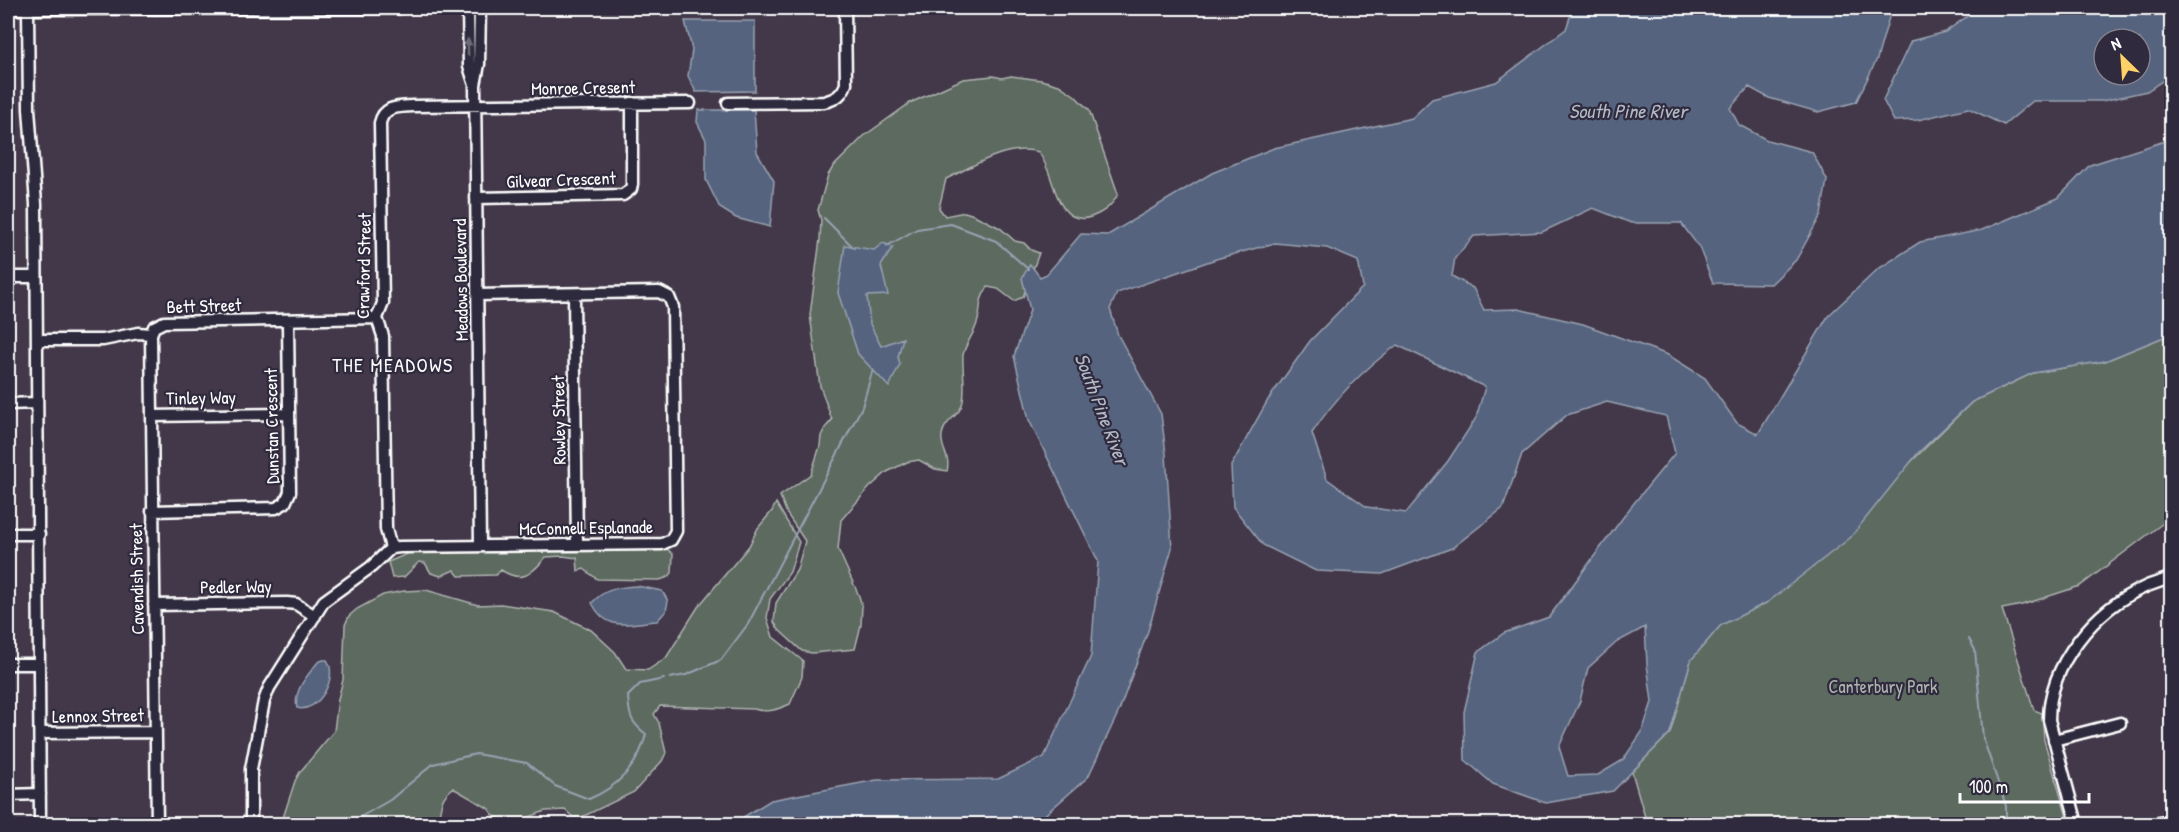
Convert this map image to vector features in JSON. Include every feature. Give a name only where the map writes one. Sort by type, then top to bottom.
[{"type":"street","points":[[8,9],[400,8]]},
{"type":"street","name":"Meadows Boulevard","points":[[468,8],[469,66],[475,85]]},
{"type":"street","name":"Meadows Boulevard","points":[[480,8],[479,64],[475,85],[480,546]]},
{"type":"street","points":[[728,103],[824,102],[840,95],[846,84],[845,8]]},
{"type":"street","points":[[28,9],[29,110],[36,204],[40,825]]},
{"type":"street","name":"Gilvear Crescent","points":[[476,198],[623,195],[628,193],[632,184],[632,103]]},
{"type":"street","name":"Monroe Cresent","points":[[476,106],[690,103]]},
{"type":"street","name":"Crawford Street","points":[[391,548],[386,529],[383,336],[377,318],[383,303],[382,116],[393,107],[476,106]]},
{"type":"street","points":[[8,277],[36,277]]},
{"type":"street","name":"McConnell Esplanade","points":[[391,548],[662,544],[671,540],[676,531],[672,302],[659,292],[478,295]]},
{"type":"street","name":"Rowley Street","points":[[574,295],[577,545]]},
{"type":"street","name":"Bett Street","points":[[37,340],[103,340],[138,333],[151,334],[158,324],[164,321],[377,318]]},
{"type":"street","name":"Dunstan Crescent","points":[[152,510],[276,508],[285,503],[290,492],[287,414],[288,321]]},
{"type":"street","name":"Cavendish Street","points":[[151,334],[156,825]]},
{"type":"street","points":[[8,404],[37,404]]},
{"type":"street","name":"Tinley Way","points":[[152,416],[287,414]]},
{"type":"street","points":[[8,534],[39,534]]},
{"type":"street","points":[[251,825],[251,768],[264,701],[269,688],[330,596],[371,567],[391,548]]},
{"type":"street","points":[[2077,825],[2049,720],[2049,707],[2058,676],[2066,657],[2097,620],[2144,587],[2172,578]]},
{"type":"street","name":"Pedler Way","points":[[154,605],[287,603],[296,604],[315,616]]},
{"type":"street","points":[[8,664],[39,664]]},
{"type":"street","points":[[2054,740],[2120,723]]},
{"type":"street","name":"Lennox Street","points":[[40,733],[156,732]]},
{"type":"street","points":[[8,795],[40,794]]},
{"type":"street","points":[[2155,825],[2172,820]]},
{"type":"green space","points":[[993,76],[1041,80],[1059,85],[1074,95],[1089,110],[1118,194],[1100,213],[1091,217],[1073,217],[1062,206],[1039,152],[1027,150],[991,157],[946,179],[939,208],[945,216],[965,212],[974,215],[1000,228],[1015,241],[1024,243],[1031,250],[1039,253],[1023,297],[1014,301],[998,289],[988,287],[984,293],[975,329],[963,355],[962,406],[943,430],[942,445],[948,461],[947,471],[935,469],[919,460],[907,462],[887,472],[870,487],[841,520],[838,549],[862,606],[861,625],[855,649],[812,653],[802,651],[779,630],[774,622],[776,603],[797,570],[805,541],[787,514],[780,496],[811,474],[821,436],[832,420],[820,386],[810,315],[820,239],[821,220],[818,210],[828,175],[864,136],[910,103],[963,79]]},
{"type":"green space","name":"Canterbury Park","points":[[2171,334],[2171,517],[2080,586],[2022,605],[2002,609],[2034,710],[2042,713],[2044,740],[2069,824],[1647,824],[1632,772],[1670,733],[1691,660],[1721,625],[1768,602],[1972,402],[2033,373],[2105,361]]},
{"type":"green space","points":[[776,503],[799,542],[790,572],[770,599],[767,618],[773,637],[803,661],[802,677],[790,704],[768,711],[660,706],[654,714],[659,723],[666,753],[662,761],[634,792],[582,817],[573,817],[565,810],[545,811],[522,820],[502,819],[495,817],[488,808],[453,788],[442,801],[436,824],[281,824],[300,772],[334,731],[343,680],[345,625],[349,616],[357,609],[383,595],[426,590],[478,605],[501,604],[554,612],[591,630],[615,652],[626,669],[648,670],[666,658],[698,607],[749,546],[758,528]]},
{"type":"green space","points":[[667,549],[673,554],[672,573],[660,580],[597,579],[584,569],[578,571],[577,558],[563,556],[546,557],[531,572],[521,577],[501,570],[496,575],[459,576],[454,570],[441,576],[431,573],[425,563],[419,562],[404,577],[392,578],[388,562],[412,552]]},
{"type":"water","name":"South Pine River","points":[[1573,8],[1886,8],[1890,14],[1877,59],[1856,102],[1818,112],[1769,98],[1749,87],[1730,108],[1739,125],[1767,140],[1812,152],[1827,180],[1821,215],[1796,260],[1771,284],[1713,283],[1699,247],[1681,223],[1631,223],[1593,208],[1542,232],[1474,236],[1455,258],[1452,276],[1473,288],[1484,310],[1518,309],[1583,324],[1668,355],[1705,378],[1737,423],[1758,434],[1828,316],[1878,269],[1920,242],[1982,230],[2058,198],[2090,165],[2171,139],[2171,334],[2105,361],[2033,373],[1972,402],[1918,453],[1850,538],[1768,602],[1721,625],[1691,660],[1670,733],[1613,791],[1546,803],[1493,784],[1465,760],[1464,712],[1478,652],[1504,633],[1549,617],[1630,508],[1675,453],[1666,416],[1607,402],[1567,415],[1522,454],[1503,508],[1452,548],[1382,574],[1316,571],[1263,545],[1233,507],[1231,466],[1268,400],[1310,341],[1363,287],[1358,261],[1327,248],[1275,243],[1216,259],[1117,293],[1110,309],[1118,335],[1161,414],[1172,548],[1148,631],[1119,711],[1088,777],[1040,819],[1028,824],[732,824],[771,800],[877,780],[998,779],[1044,757],[1091,656],[1098,561],[1029,420],[1014,356],[1030,310],[1022,278],[1030,264],[1040,277],[1047,274],[1081,234],[1108,235],[1212,173],[1274,148],[1412,118],[1432,99],[1496,82],[1566,29]],"holes":[[[1397,345],[1485,387],[1476,418],[1448,461],[1406,513],[1367,507],[1327,479],[1312,433],[1351,385]],[[1645,627],[1652,702],[1642,732],[1623,760],[1598,775],[1568,776],[1559,747],[1580,701],[1588,668],[1617,642]]]},
{"type":"water","points":[[1979,8],[2171,8],[2171,75],[2147,91],[2102,101],[2033,101],[2004,125],[1968,108],[1918,120],[1894,121],[1883,100],[1911,41],[1945,32]]},
{"type":"water","points":[[685,21],[755,21],[755,91],[696,92],[688,76],[692,50]]},
{"type":"water","points":[[698,110],[754,110],[757,152],[774,181],[770,227],[736,218],[720,208],[706,180],[706,140],[697,122]]},
{"type":"water","points":[[883,243],[893,247],[881,266],[888,295],[867,296],[870,324],[881,346],[903,338],[898,357],[900,364],[889,387],[858,354],[838,293],[845,245],[874,250]]},
{"type":"water","points":[[637,586],[662,591],[668,601],[666,611],[657,621],[619,624],[604,619],[592,603],[607,592]]},
{"type":"water","points":[[327,660],[330,667],[330,676],[324,693],[312,705],[297,708],[297,695],[302,683],[318,662]]},
{"type":"waterway","points":[[824,218],[854,248]]},
{"type":"waterway","points":[[887,246],[917,229],[951,224],[996,241],[1028,269]]},
{"type":"waterway","points":[[670,678],[686,675],[721,660],[748,624],[862,407],[873,369]]},
{"type":"waterway","points":[[1969,639],[1975,650],[1983,738],[2006,806],[2006,824]]},
{"type":"waterway","points":[[348,824],[390,800],[433,764],[476,754],[527,763],[555,786],[589,799],[609,788],[626,774],[643,745],[646,734],[631,718],[628,696],[640,684],[664,679]]},
{"type":"district","name":"THE MEADOWS","points":[[393,365]]}]
